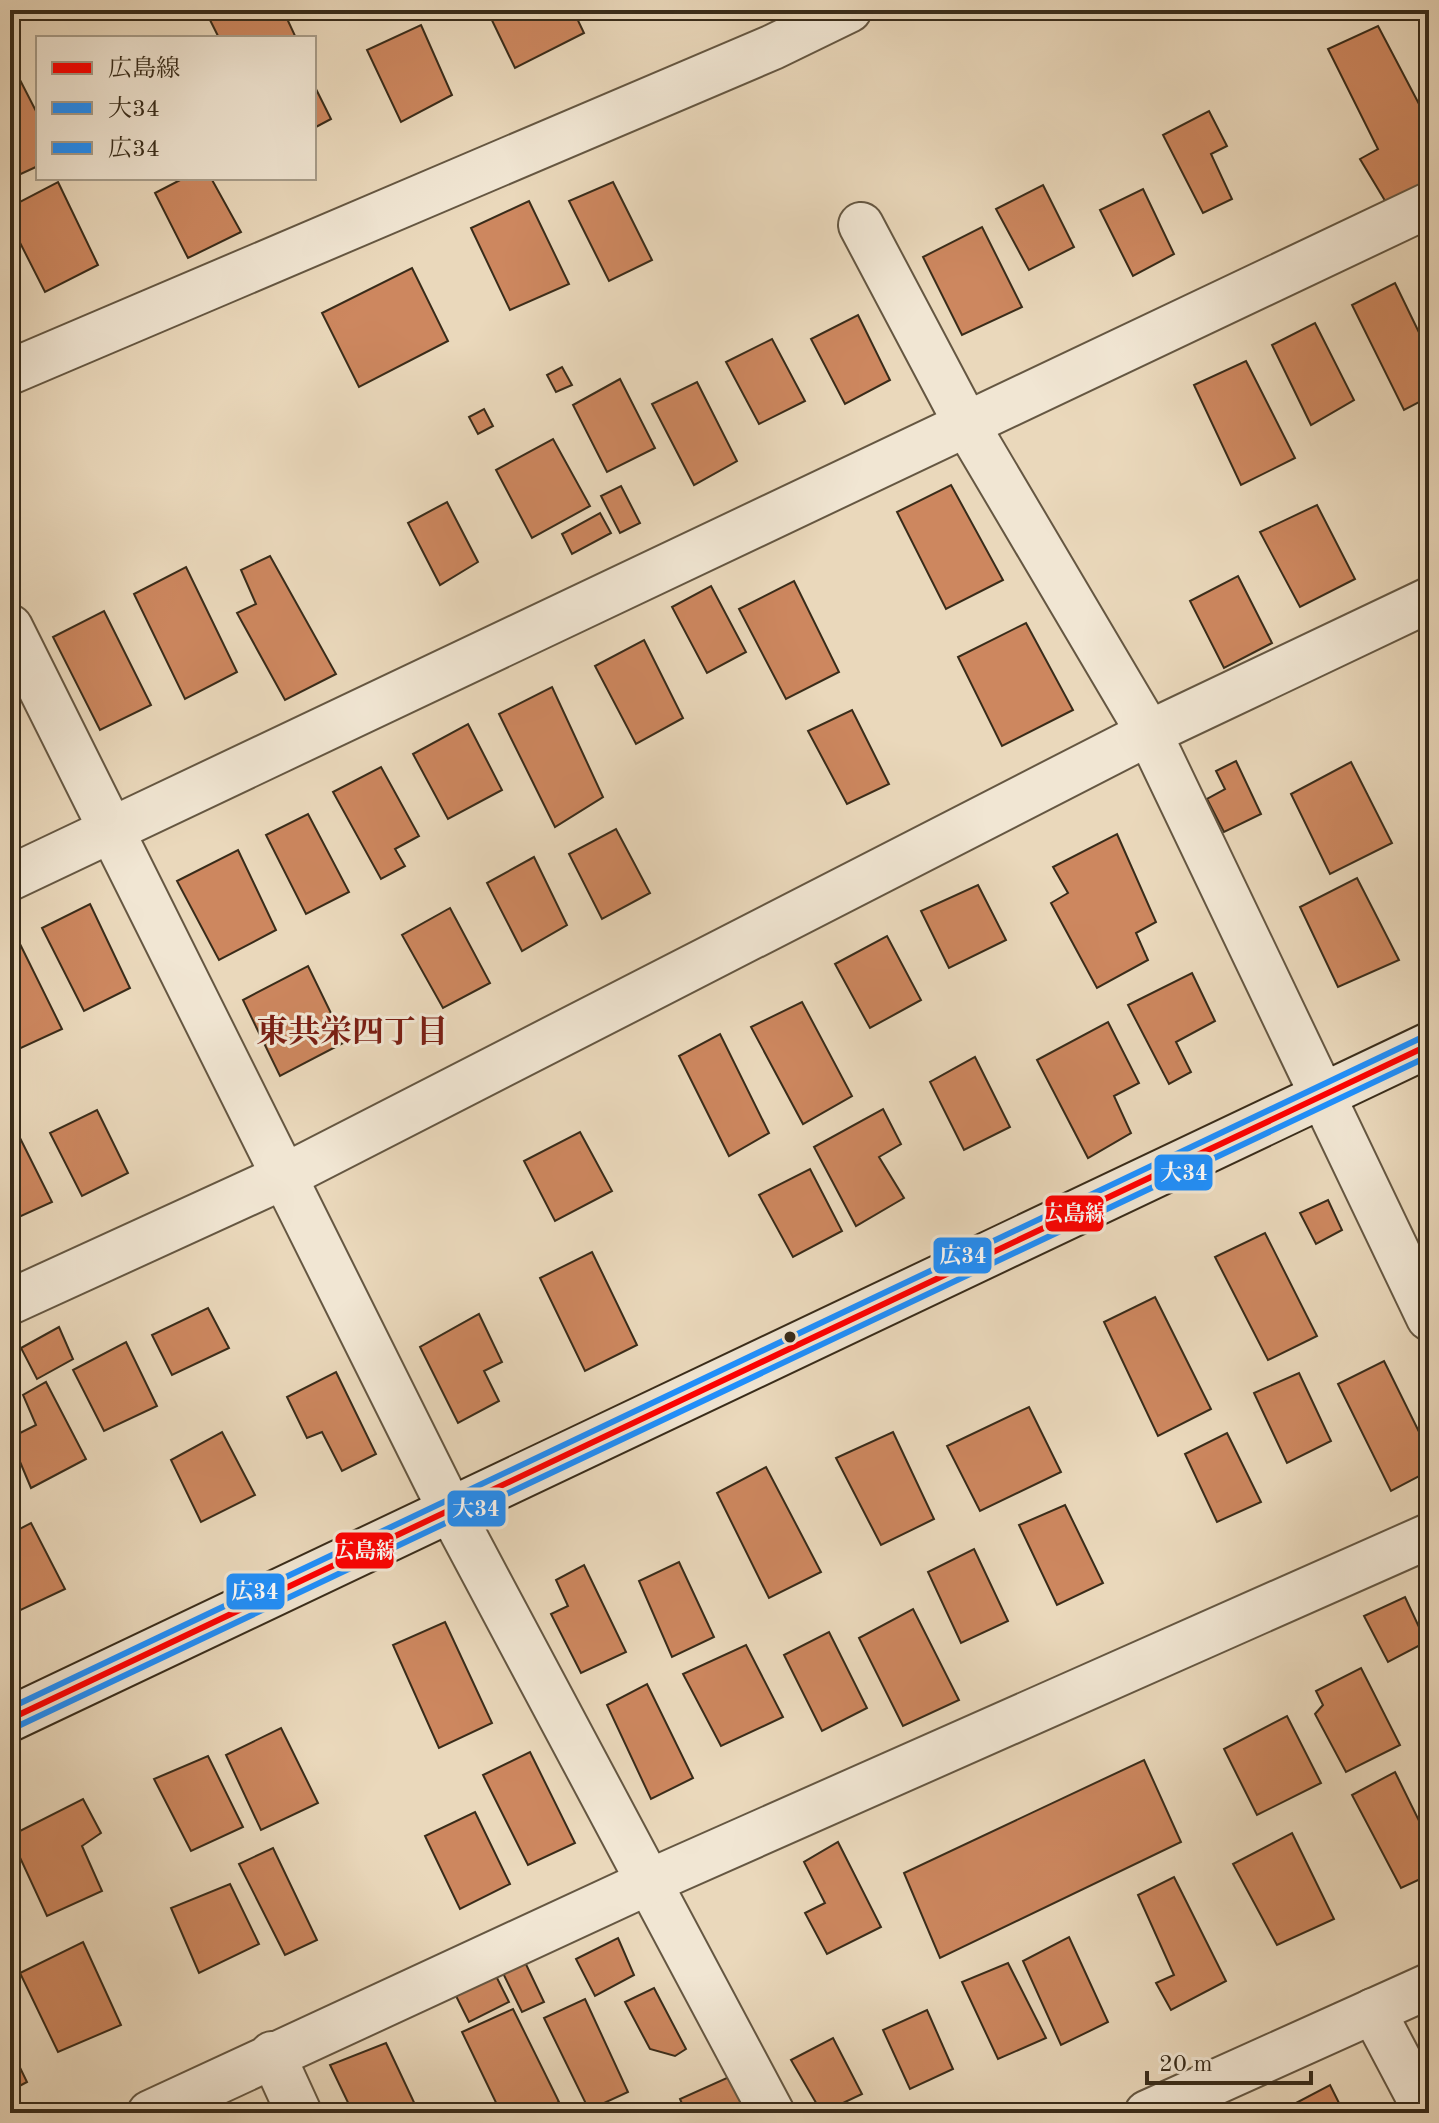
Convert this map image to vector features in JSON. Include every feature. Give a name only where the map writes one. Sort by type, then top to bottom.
[{"type":"street","points":[[10,372],[773,47],[849,10]]},
{"type":"street","points":[[10,878],[968,427],[1429,205]]},
{"type":"street","points":[[861,225],[968,427],[1149,733],[1320,1096],[1429,1318]]},
{"type":"street","points":[[10,1302],[283,1177],[1149,733],[1429,600]]},
{"type":"street","points":[[10,627],[114,830],[283,1177],[451,1511],[772,2113]]},
{"type":"street","points":[[10,1719],[1429,1045]]},
{"type":"street","points":[[150,2113],[651,1881],[1429,1536]]},
{"type":"street","points":[[1147,2113],[1429,1986]]},
{"type":"street","points":[[1373,2011],[1427,2113]]},
{"type":"street","points":[[272,2054],[299,2113]]},
{"type":"building","points":[[205,10],[283,10],[295,36],[218,36]]},
{"type":"building","points":[[487,10],[573,10],[584,33],[515,68]]},
{"type":"building","points":[[421,25],[452,95],[401,122],[367,50]]},
{"type":"building","points":[[1378,26],[1429,123],[1429,185],[1387,204],[1360,159],[1378,149],[1328,49]]},
{"type":"building","points":[[19,78],[36,111],[36,167],[10,179],[10,82]]},
{"type":"building","points":[[316,89],[331,119],[316,127]]},
{"type":"building","points":[[1209,111],[1227,146],[1211,154],[1232,199],[1203,213],[1163,135]]},
{"type":"building","points":[[180,180],[212,180],[241,232],[188,258],[155,193]]},
{"type":"building","points":[[58,182],[98,265],[45,292],[10,223],[10,207]]},
{"type":"building","points":[[613,182],[652,260],[609,281],[569,201]]},
{"type":"building","points":[[1043,185],[1074,247],[1029,270],[996,209]]},
{"type":"building","points":[[1143,189],[1174,254],[1133,276],[1100,210]]},
{"type":"building","points":[[529,201],[569,284],[510,310],[471,228]]},
{"type":"building","points":[[982,227],[1022,307],[962,335],[923,257]]},
{"type":"building","points":[[412,268],[448,341],[359,387],[322,313]]},
{"type":"building","points":[[1395,283],[1429,353],[1429,397],[1404,410],[1352,305]]},
{"type":"building","points":[[858,315],[890,380],[845,404],[811,339]]},
{"type":"building","points":[[1315,323],[1354,400],[1311,425],[1272,345]]},
{"type":"building","points":[[772,339],[805,401],[759,424],[726,362]]},
{"type":"building","points":[[1246,361],[1295,458],[1241,485],[1194,385]]},
{"type":"building","points":[[562,367],[572,385],[556,392],[547,375]]},
{"type":"building","points":[[620,379],[655,448],[607,472],[573,405]]},
{"type":"building","points":[[697,382],[737,461],[694,485],[652,404]]},
{"type":"building","points":[[484,409],[493,426],[478,434],[469,417]]},
{"type":"building","points":[[553,439],[590,506],[532,538],[496,470]]},
{"type":"building","points":[[951,485],[1003,580],[946,609],[897,512]]},
{"type":"building","points":[[621,486],[640,523],[620,533],[601,496]]},
{"type":"building","points":[[447,502],[478,562],[440,585],[408,523]]},
{"type":"building","points":[[1317,505],[1355,579],[1300,607],[1260,532]]},
{"type":"building","points":[[600,513],[611,533],[572,554],[562,534]]},
{"type":"building","points":[[270,556],[336,674],[285,700],[237,613],[256,604],[241,570]]},
{"type":"building","points":[[186,567],[237,672],[185,699],[134,594]]},
{"type":"building","points":[[1238,576],[1272,643],[1224,668],[1190,601]]},
{"type":"building","points":[[794,581],[839,672],[786,699],[739,609]]},
{"type":"building","points":[[711,586],[746,652],[707,673],[672,607]]},
{"type":"building","points":[[104,611],[151,705],[100,730],[53,637]]},
{"type":"building","points":[[1026,623],[1073,710],[1002,746],[958,657]]},
{"type":"building","points":[[644,640],[683,718],[636,744],[595,666]]},
{"type":"building","points":[[552,687],[603,797],[555,827],[499,714]]},
{"type":"building","points":[[852,710],[889,784],[847,804],[808,731]]},
{"type":"building","points":[[468,724],[502,790],[448,819],[413,754]]},
{"type":"building","points":[[1236,761],[1261,814],[1224,832],[1207,799],[1225,789],[1216,771]]},
{"type":"building","points":[[1351,762],[1392,843],[1330,874],[1291,794]]},
{"type":"building","points":[[381,767],[419,836],[395,849],[405,866],[381,879],[333,792]]},
{"type":"building","points":[[308,814],[349,892],[306,914],[266,835]]},
{"type":"building","points":[[616,829],[650,893],[602,919],[569,854]]},
{"type":"building","points":[[1117,834],[1156,922],[1136,933],[1148,960],[1097,988],[1051,903],[1068,893],[1053,867]]},
{"type":"building","points":[[238,850],[276,930],[219,960],[177,881]]},
{"type":"building","points":[[534,857],[567,925],[522,951],[487,883]]},
{"type":"building","points":[[1357,878],[1399,960],[1338,987],[1300,907]]},
{"type":"building","points":[[978,885],[1006,940],[949,968],[921,911]]},
{"type":"building","points":[[90,904],[130,988],[84,1011],[42,928]]},
{"type":"building","points":[[450,908],[490,983],[443,1008],[402,935]]},
{"type":"building","points":[[887,936],[921,1000],[870,1028],[835,964]]},
{"type":"building","points":[[19,942],[62,1029],[10,1053],[10,947]]},
{"type":"building","points":[[308,966],[345,1042],[280,1076],[243,1000]]},
{"type":"building","points":[[1192,973],[1215,1021],[1176,1042],[1191,1072],[1169,1084],[1128,1005]]},
{"type":"building","points":[[802,1002],[852,1096],[803,1124],[751,1027]]},
{"type":"building","points":[[1108,1022],[1139,1083],[1114,1096],[1131,1133],[1088,1158],[1037,1060]]},
{"type":"building","points":[[720,1034],[769,1133],[729,1156],[679,1056]]},
{"type":"building","points":[[975,1057],[1010,1127],[964,1150],[930,1082]]},
{"type":"building","points":[[883,1109],[901,1144],[879,1157],[904,1198],[856,1226],[814,1147]]},
{"type":"building","points":[[97,1110],[128,1173],[82,1196],[50,1133]]},
{"type":"building","points":[[10,1118],[52,1202],[10,1221]]},
{"type":"building","points":[[580,1132],[612,1191],[555,1221],[524,1161]]},
{"type":"building","points":[[810,1169],[842,1231],[793,1257],[759,1195]]},
{"type":"building","points":[[1328,1200],[1342,1230],[1316,1244],[1300,1213]]},
{"type":"building","points":[[1265,1233],[1317,1336],[1268,1360],[1215,1257]]},
{"type":"building","points":[[592,1252],[637,1345],[585,1371],[540,1278]]},
{"type":"building","points":[[1155,1297],[1211,1409],[1158,1436],[1104,1322]]},
{"type":"building","points":[[208,1308],[229,1348],[172,1375],[152,1335]]},
{"type":"building","points":[[479,1314],[502,1362],[484,1371],[499,1401],[458,1423],[420,1347]]},
{"type":"building","points":[[59,1327],[73,1359],[37,1379],[21,1348]]},
{"type":"building","points":[[126,1342],[157,1406],[104,1431],[73,1370]]},
{"type":"building","points":[[1384,1361],[1429,1452],[1429,1471],[1391,1491],[1338,1384]]},
{"type":"building","points":[[336,1372],[376,1454],[342,1471],[322,1432],[307,1438],[287,1397]]},
{"type":"building","points":[[1299,1373],[1331,1441],[1287,1463],[1254,1393]]},
{"type":"building","points":[[46,1382],[86,1459],[31,1488],[10,1438],[36,1425],[23,1395]]},
{"type":"building","points":[[1029,1407],[1061,1472],[980,1511],[947,1446]]},
{"type":"building","points":[[222,1432],[255,1495],[201,1522],[171,1460]]},
{"type":"building","points":[[893,1432],[934,1519],[881,1545],[836,1458]]},
{"type":"building","points":[[1227,1433],[1261,1502],[1217,1522],[1185,1454]]},
{"type":"building","points":[[766,1467],[821,1572],[769,1598],[717,1493]]},
{"type":"building","points":[[1065,1505],[1103,1583],[1057,1605],[1019,1525]]},
{"type":"building","points":[[31,1523],[65,1589],[10,1615],[10,1534]]},
{"type":"building","points":[[974,1549],[1008,1621],[961,1643],[928,1572]]},
{"type":"building","points":[[679,1562],[714,1637],[672,1657],[639,1581]]},
{"type":"building","points":[[584,1565],[626,1652],[581,1673],[551,1614],[568,1606],[556,1580]]},
{"type":"building","points":[[1405,1597],[1426,1642],[1388,1662],[1364,1616]]},
{"type":"building","points":[[913,1609],[959,1700],[903,1726],[859,1638]]},
{"type":"building","points":[[445,1622],[492,1723],[439,1748],[393,1645]]},
{"type":"building","points":[[829,1632],[867,1708],[822,1731],[784,1655]]},
{"type":"building","points":[[746,1645],[783,1717],[721,1746],[683,1674]]},
{"type":"building","points":[[1361,1668],[1400,1745],[1346,1772],[1315,1714],[1323,1705],[1316,1691]]},
{"type":"building","points":[[647,1684],[693,1778],[651,1799],[607,1705]]},
{"type":"building","points":[[1287,1716],[1321,1783],[1257,1815],[1224,1749]]},
{"type":"building","points":[[281,1728],[318,1803],[261,1830],[226,1755]]},
{"type":"building","points":[[530,1752],[575,1843],[528,1865],[483,1775]]},
{"type":"building","points":[[208,1756],[243,1827],[191,1851],[154,1779]]},
{"type":"building","points":[[1144,1760],[1181,1842],[940,1958],[904,1873]]},
{"type":"building","points":[[1395,1772],[1429,1841],[1429,1875],[1401,1888],[1352,1795]]},
{"type":"building","points":[[83,1799],[101,1833],[82,1846],[102,1891],[47,1916],[10,1836]]},
{"type":"building","points":[[475,1812],[510,1884],[460,1909],[425,1836]]},
{"type":"building","points":[[1292,1833],[1334,1919],[1277,1945],[1233,1864]]},
{"type":"building","points":[[838,1842],[881,1927],[827,1954],[805,1913],[825,1903],[804,1862]]},
{"type":"building","points":[[273,1848],[317,1940],[285,1955],[239,1864]]},
{"type":"building","points":[[1174,1877],[1226,1981],[1171,2010],[1156,1983],[1174,1975],[1138,1895]]},
{"type":"building","points":[[230,1884],[259,1944],[199,1973],[171,1908]]},
{"type":"building","points":[[1069,1937],[1108,2022],[1061,2045],[1023,1961]]},
{"type":"building","points":[[618,1938],[634,1975],[595,1996],[576,1959]]},
{"type":"building","points":[[83,1942],[121,2025],[58,2052],[20,1973]]},
{"type":"building","points":[[522,1956],[544,2002],[522,2012],[500,1967]]},
{"type":"building","points":[[1008,1963],[1046,2038],[998,2059],[962,1982]]},
{"type":"building","points":[[493,1970],[509,2002],[469,2022],[453,1990]]},
{"type":"building","points":[[654,1988],[686,2049],[675,2056],[650,2049],[625,2002]]},
{"type":"building","points":[[585,1999],[628,2092],[589,2110],[544,2018]]},
{"type":"building","points":[[513,2009],[559,2102],[535,2113],[501,2113],[462,2032]]},
{"type":"building","points":[[927,2010],[953,2069],[910,2089],[883,2030]]},
{"type":"building","points":[[833,2038],[862,2094],[822,2113],[791,2060]]},
{"type":"building","points":[[386,2043],[419,2113],[353,2113],[330,2065]]},
{"type":"building","points":[[10,2047],[27,2082],[10,2091]]},
{"type":"building","points":[[729,2077],[746,2113],[686,2113],[680,2099]]},
{"type":"building","points":[[1330,2085],[1344,2113],[1277,2113]]},
{"type":"transit line","name":"広34","points":[[10,1708],[1425,1036]]},
{"type":"transit line","name":"広島線","points":[[10,1719],[1429,1045]]},
{"type":"transit line","name":"大34","points":[[14,1728],[1429,1056]]},
{"type":"district","name":"東共栄四丁目","points":[[352,1031]]}]
